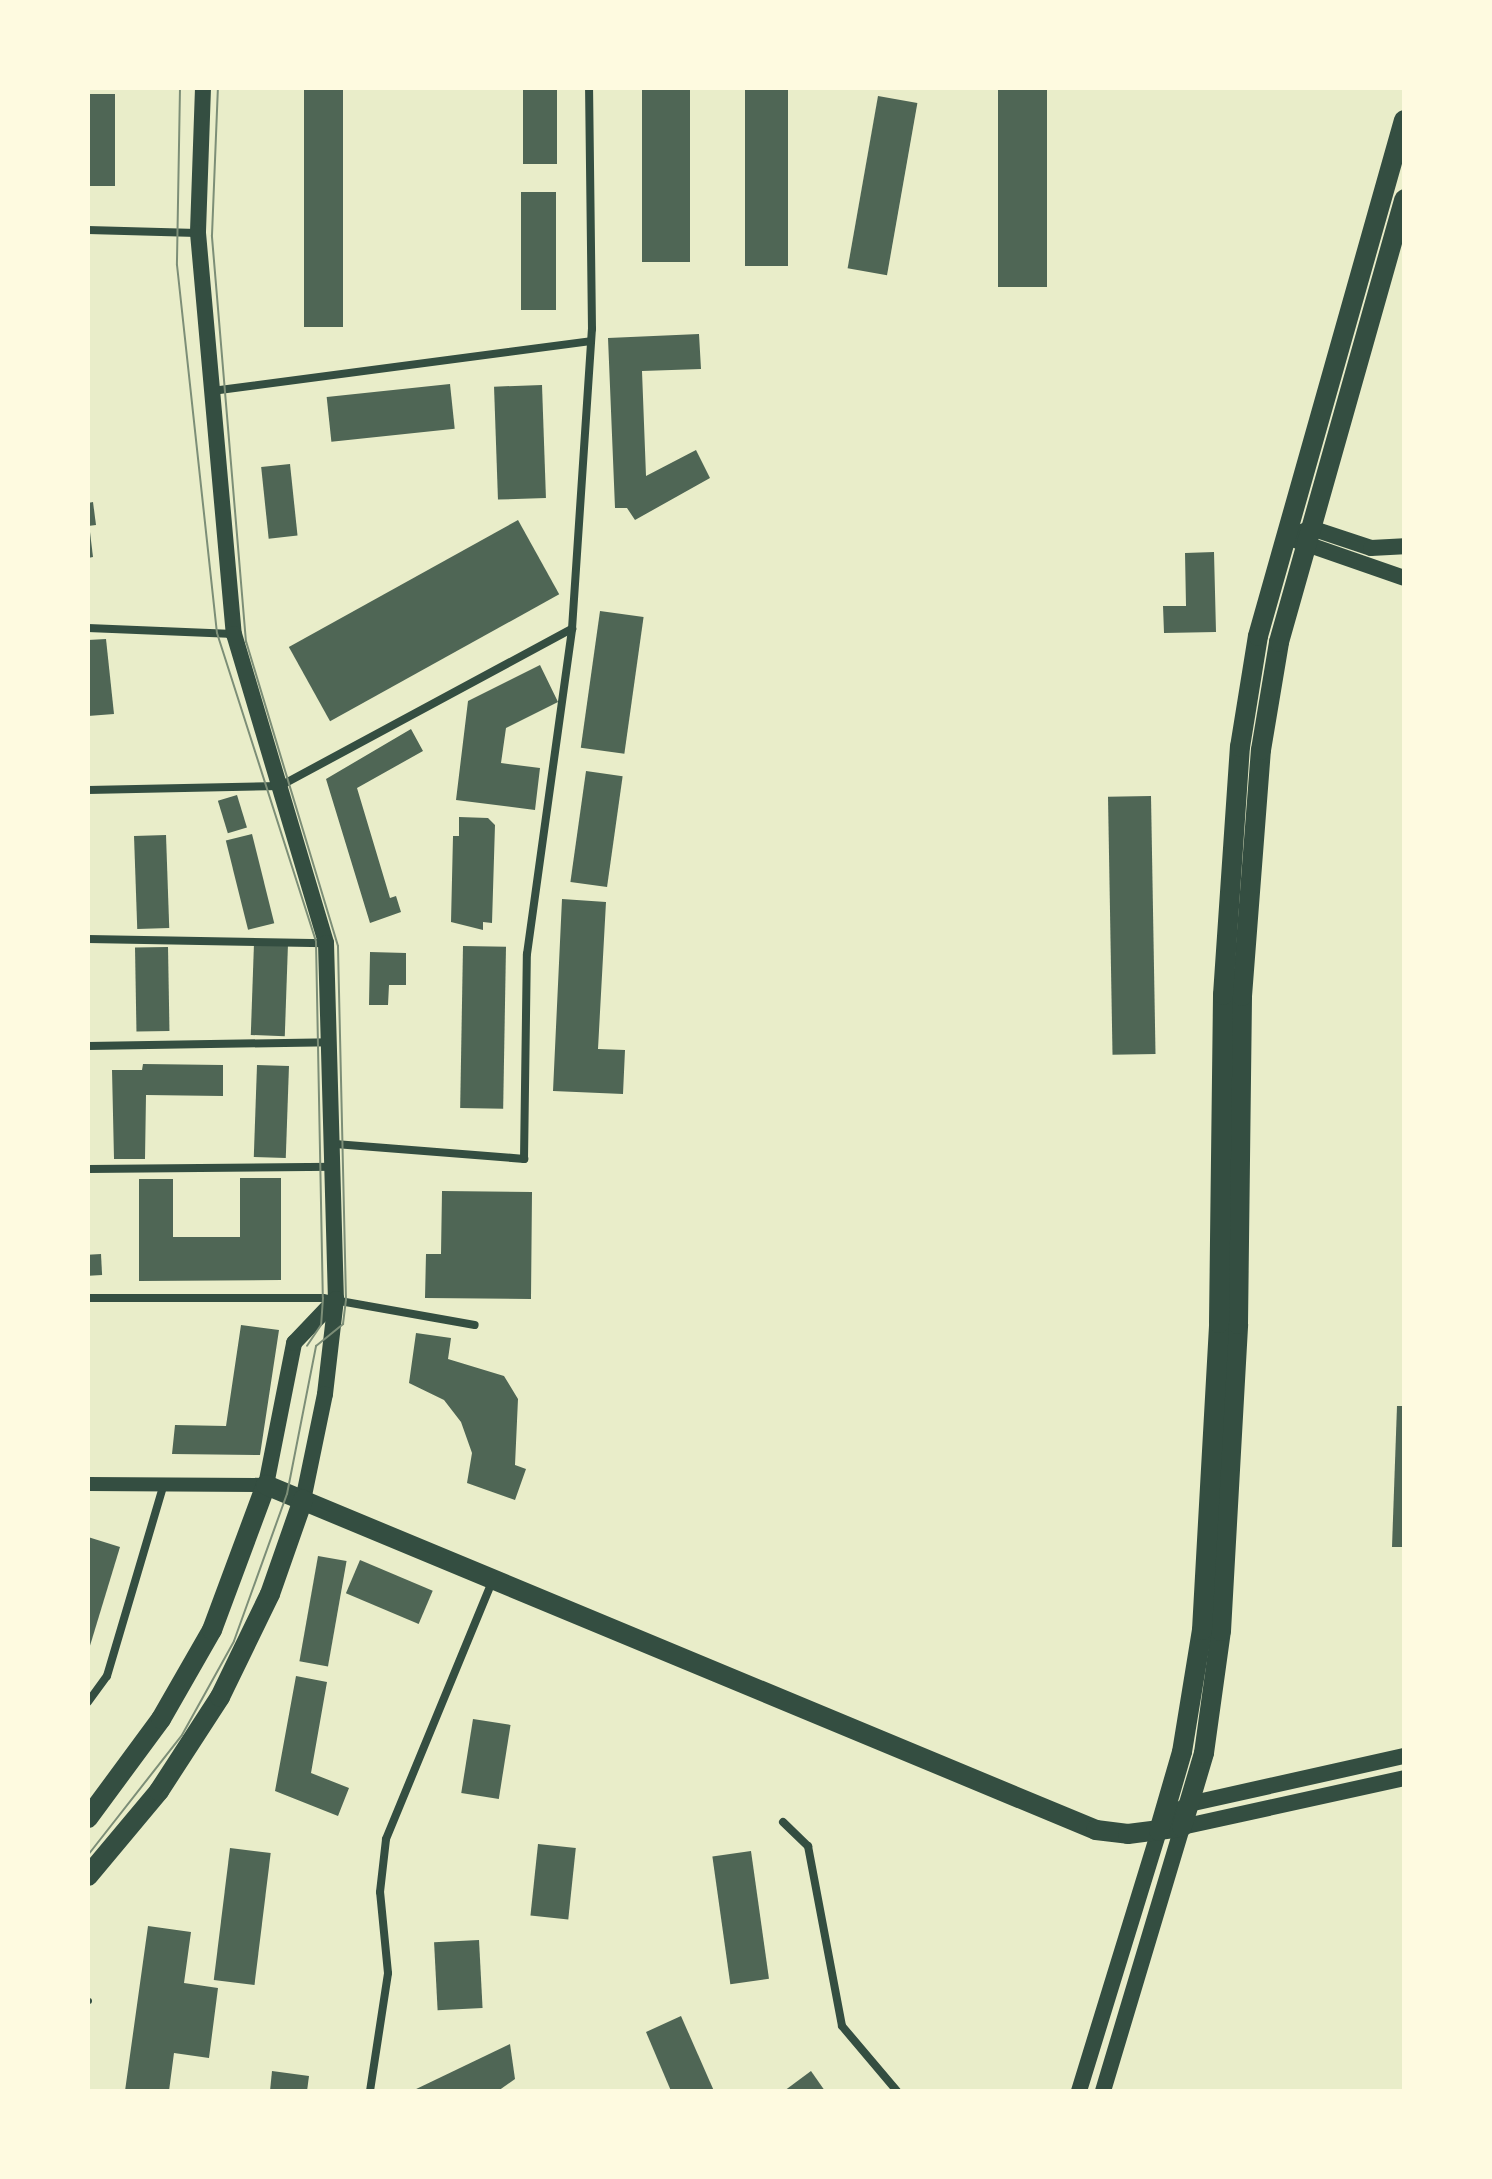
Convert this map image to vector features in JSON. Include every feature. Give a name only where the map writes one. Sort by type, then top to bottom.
[{"type":"highway","points":[[88,1818],[153,1731],[200,1653],[234,1579],[266,1485],[1096,1830],[1159,1831],[1182,1827],[1211,1707],[1224,1592],[1238,1324],[1242,996],[1257,795],[1279,642],[1333,387],[1404,120]]},
{"type":"highway","points":[[1159,1831],[1182,1752],[1204,1604],[1219,1323],[1223,995],[1240,747],[1258,636],[1301,537],[1404,199]]},
{"type":"highway","points":[[88,1876],[159,1791],[220,1697],[259,1621],[303,1500]]},
{"type":"main road","points":[[203,88],[198,233],[234,634],[326,943],[335,1144],[336,1299],[325,1394],[303,1500]]},
{"type":"main road","points":[[1301,537],[1371,548],[1404,546]]},
{"type":"main road","points":[[1301,537],[1404,578]]},
{"type":"main road","points":[[266,1485],[294,1343],[336,1299]]},
{"type":"main road","points":[[1079,2091],[1159,1831],[1189,1804],[1404,1756]]},
{"type":"main road","points":[[1103,2091],[1182,1827],[1404,1778]]},
{"type":"street","points":[[335,1144],[524,1159],[527,954],[572,629],[591,341],[589,88]]},
{"type":"street","points":[[88,230],[198,233]]},
{"type":"street","points":[[212,391],[591,341]]},
{"type":"street","points":[[88,628],[234,634]]},
{"type":"street","points":[[88,790],[280,786],[572,629]]},
{"type":"street","points":[[88,939],[326,943]]},
{"type":"street","points":[[88,1046],[331,1042]]},
{"type":"street","points":[[88,1169],[335,1167]]},
{"type":"street","points":[[88,1298],[336,1299],[475,1325]]},
{"type":"street","points":[[88,1484],[266,1485]]},
{"type":"street","points":[[88,1702],[107,1676],[164,1484]]},
{"type":"street","points":[[370,2091],[388,1973],[380,1892],[386,1839],[493,1579]]},
{"type":"street","points":[[783,1822],[808,1846],[842,2026],[897,2091]]},
{"type":"building","points":[[304,88],[343,88],[343,327],[304,327]]},
{"type":"building","points":[[523,88],[557,88],[557,164],[523,164]]},
{"type":"building","points":[[642,88],[690,88],[690,262],[642,262]]},
{"type":"building","points":[[745,88],[788,88],[788,266],[745,266]]},
{"type":"building","points":[[998,88],[1047,88],[1047,287],[998,287]]},
{"type":"building","points":[[88,94],[115,94],[115,186],[88,186]]},
{"type":"building","points":[[878,96],[917,103],[887,275],[848,268]]},
{"type":"building","points":[[521,192],[556,192],[556,310],[521,310]]},
{"type":"building","points":[[699,334],[701,369],[642,371],[646,476],[696,450],[710,478],[635,520],[627,508],[615,508],[608,338]]},
{"type":"building","points":[[450,384],[455,429],[331,442],[327,397]]},
{"type":"building","points":[[542,385],[546,498],[498,500],[494,387]]},
{"type":"building","points":[[290,464],[298,536],[269,539],[261,467]]},
{"type":"building","points":[[93,502],[96,525],[88,526],[88,503]]},
{"type":"building","points":[[518,520],[559,594],[330,721],[289,647]]},
{"type":"building","points":[[88,533],[93,557],[88,558]]},
{"type":"building","points":[[1214,552],[1216,632],[1164,633],[1163,606],[1186,606],[1185,553]]},
{"type":"building","points":[[600,611],[644,617],[624,754],[581,748]]},
{"type":"building","points":[[106,639],[114,714],[88,716],[88,640]]},
{"type":"building","points":[[540,665],[558,702],[506,728],[501,763],[540,768],[535,810],[456,800],[468,701]]},
{"type":"building","points":[[411,729],[423,751],[357,788],[390,898],[396,896],[401,912],[370,923],[326,779]]},
{"type":"building","points":[[586,771],[623,776],[607,887],[570,882]]},
{"type":"building","points":[[237,795],[247,828],[228,833],[218,801]]},
{"type":"building","points":[[1151,796],[1156,1054],[1113,1055],[1108,797]]},
{"type":"building","points":[[459,817],[488,818],[495,825],[492,923],[483,922],[483,930],[451,922],[453,836],[459,836]]},
{"type":"building","points":[[252,834],[274,923],[248,930],[226,841]]},
{"type":"building","points":[[166,835],[169,928],[137,929],[134,836]]},
{"type":"building","points":[[562,899],[606,902],[598,1049],[625,1050],[623,1094],[553,1091]]},
{"type":"building","points":[[254,943],[288,944],[285,1036],[251,1035]]},
{"type":"building","points":[[463,946],[506,947],[503,1109],[460,1108]]},
{"type":"building","points":[[168,947],[169,1031],[136,1032],[135,948]]},
{"type":"building","points":[[370,952],[406,953],[406,985],[389,985],[388,1005],[369,1005]]},
{"type":"building","points":[[143,1064],[223,1065],[223,1096],[146,1095],[145,1159],[114,1159],[112,1070],[142,1070]]},
{"type":"building","points":[[257,1065],[289,1066],[286,1158],[254,1157]]},
{"type":"building","points":[[240,1178],[281,1178],[281,1280],[139,1281],[139,1179],[173,1179],[173,1237],[240,1237]]},
{"type":"building","points":[[442,1191],[532,1192],[531,1299],[425,1298],[426,1254],[441,1254]]},
{"type":"building","points":[[101,1254],[102,1275],[89,1276],[88,1255]]},
{"type":"building","points":[[241,1325],[279,1330],[260,1455],[172,1454],[175,1425],[226,1426]]},
{"type":"building","points":[[416,1333],[451,1338],[448,1359],[504,1376],[518,1399],[515,1465],[526,1469],[515,1500],[467,1483],[472,1453],[461,1422],[444,1400],[409,1383]]},
{"type":"building","points":[[1397,1406],[1404,1406],[1404,1547],[1392,1547]]},
{"type":"building","points":[[88,1537],[120,1547],[89,1649],[88,1649]]},
{"type":"building","points":[[318,1556],[347,1561],[328,1666],[299,1661]]},
{"type":"building","points":[[360,1560],[433,1591],[419,1624],[346,1593]]},
{"type":"building","points":[[296,1676],[327,1682],[311,1773],[349,1788],[338,1816],[275,1791]]},
{"type":"building","points":[[473,1719],[511,1725],[499,1799],[461,1793]]},
{"type":"building","points":[[538,1844],[576,1848],[568,1920],[530,1916]]},
{"type":"building","points":[[230,1848],[271,1853],[254,1985],[214,1980]]},
{"type":"building","points":[[751,1851],[769,1979],[730,1984],[712,1856]]},
{"type":"building","points":[[148,1926],[191,1932],[184,1983],[218,1988],[209,2058],[174,2053],[169,2091],[125,2091]]},
{"type":"building","points":[[479,1940],[483,2008],[438,2010],[434,1942]]},
{"type":"building","points":[[681,2016],[714,2091],[671,2091],[646,2032]]},
{"type":"building","points":[[510,2044],[515,2079],[498,2091],[412,2091]]},
{"type":"building","points":[[272,2071],[309,2076],[307,2091],[270,2091]]},
{"type":"building","points":[[811,2071],[825,2091],[784,2091]]},
{"type":"tram line","points":[[180,88],[177,265],[217,633],[316,942],[323,1298],[321,1325],[307,1346]]},
{"type":"tram line","points":[[88,1855],[182,1735],[234,1641],[287,1494],[316,1346],[343,1324],[346,1300],[338,946],[246,642],[212,235],[218,88]]}]
